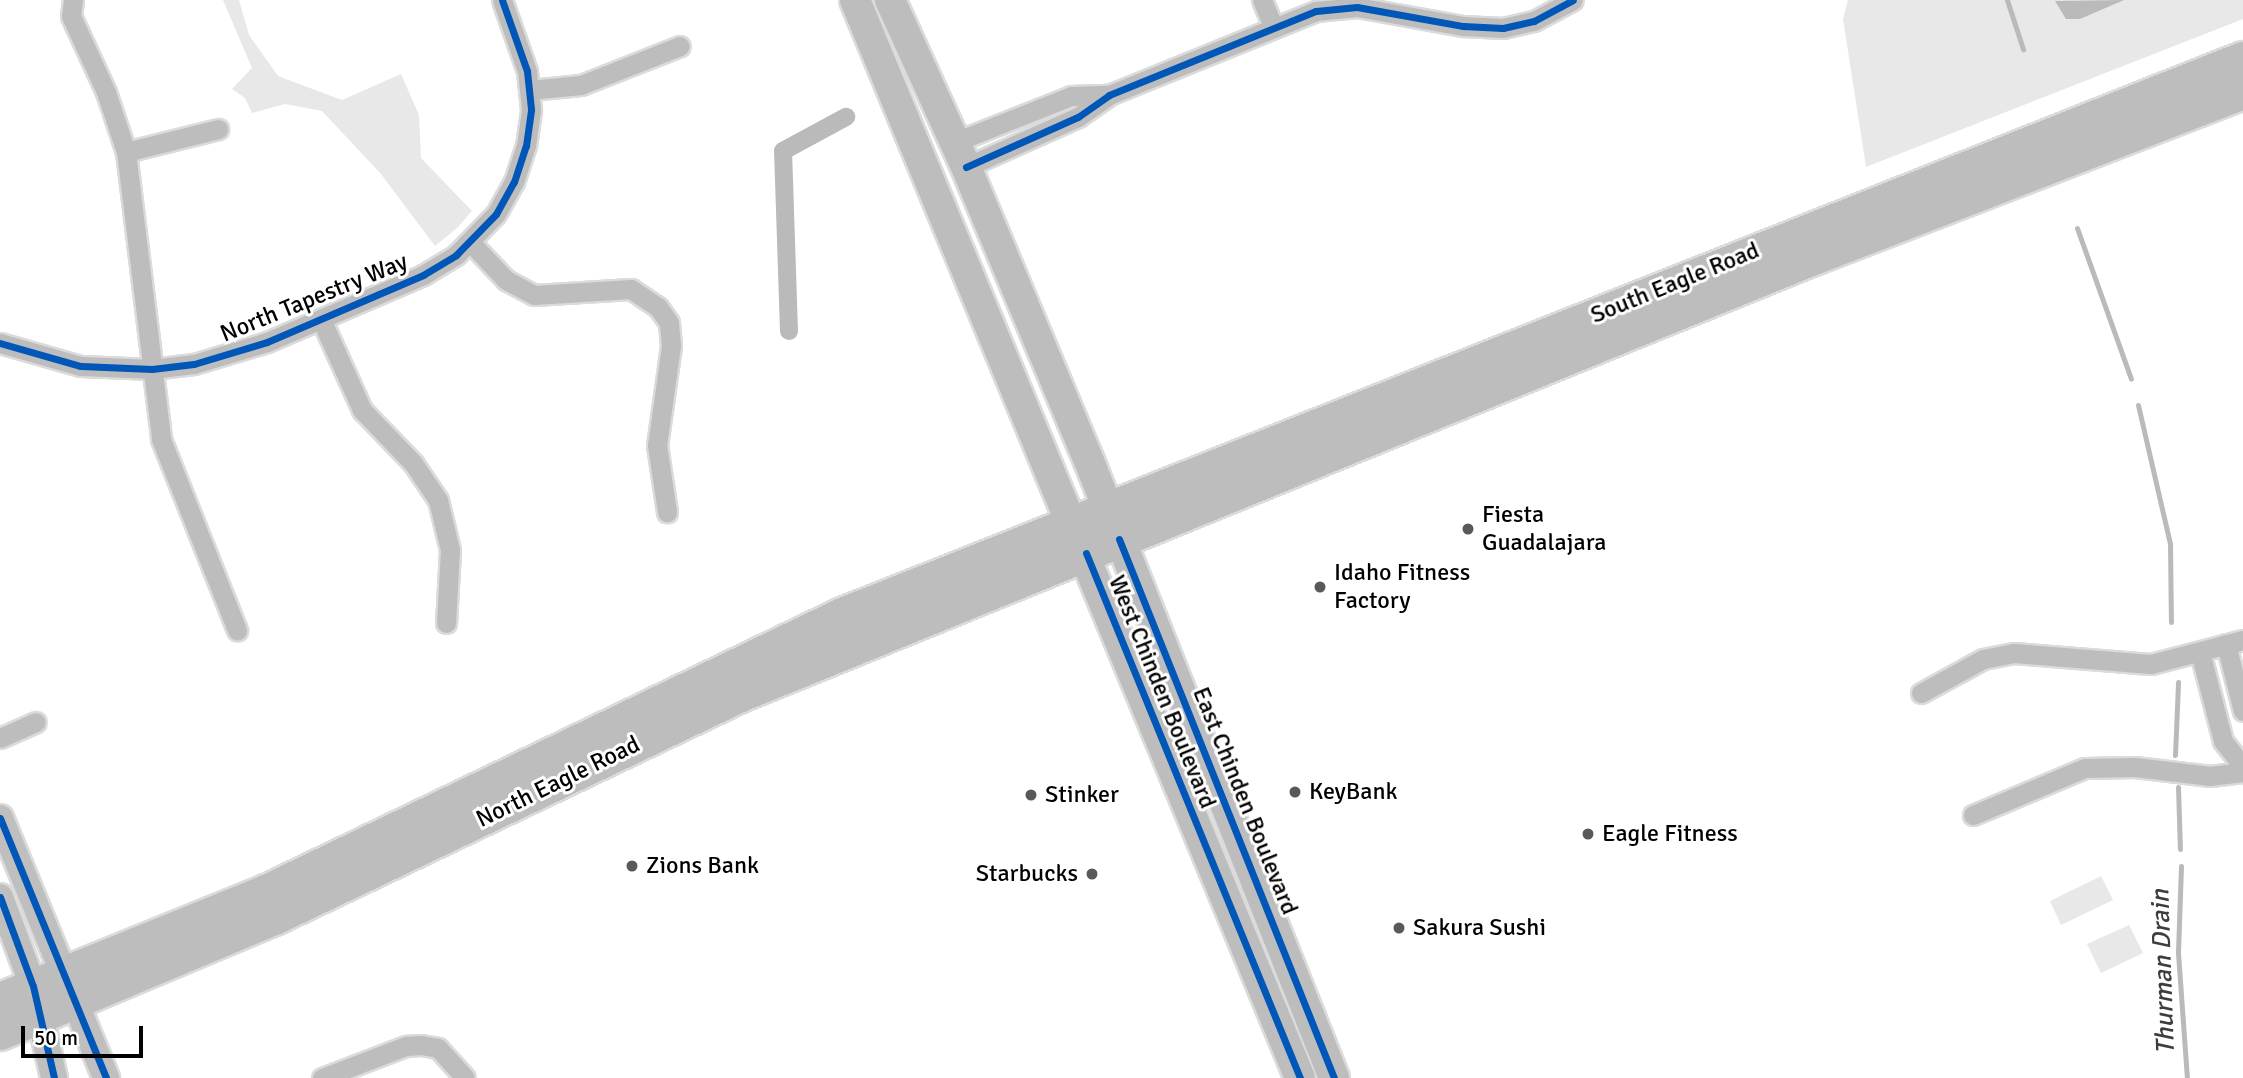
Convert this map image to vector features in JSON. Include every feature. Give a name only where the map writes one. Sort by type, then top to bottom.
[{"type":"highway","name":"South Eagle Road","points":[[1113,524],[2056,132],[2243,59]]},
{"type":"highway","points":[[2089,151],[2103,129],[2243,75]]},
{"type":"highway","name":"South Eagle Road","points":[[1113,524],[2243,91]]},
{"type":"highway","points":[[1796,264],[1804,252],[1840,235],[2037,159],[2054,144],[2056,132]]},
{"type":"highway","name":"North Eagle Road","points":[[0,1000],[53,994],[274,917],[696,714],[1113,524]]},
{"type":"highway","name":"North Eagle Road","points":[[0,1032],[53,994]]},
{"type":"main road","name":"West Chinden Boulevard","points":[[855,0],[1080,538],[1235,925],[1300,1078]]},
{"type":"main road","name":"East Chinden Boulevard","points":[[890,0],[961,155],[1113,524],[1334,1078]]},
{"type":"main road","points":[[1235,925],[1265,954],[1296,1028],[1319,1039]]},
{"type":"street","points":[[73,0],[71,16],[106,92],[126,152],[164,447],[237,629]]},
{"type":"street","name":"North Tapestry Way","points":[[0,343],[81,366],[152,369],[231,355],[423,275],[471,243],[501,206],[521,164],[529,127],[530,90],[523,52],[502,0]]},
{"type":"street","points":[[1262,0],[1273,26]]},
{"type":"street","points":[[961,155],[1078,117],[1108,94],[1316,10],[1357,7],[1464,26],[1503,27],[1534,21],[1573,0]]},
{"type":"street","points":[[530,90],[599,80],[680,46]]},
{"type":"street","points":[[961,155],[1071,96],[1108,94]]},
{"type":"street","points":[[126,152],[218,129]]},
{"type":"street","points":[[471,243],[506,280],[534,295],[631,289],[658,307],[669,323],[671,346],[657,445],[667,512]]},
{"type":"street","points":[[321,319],[362,410],[414,463],[438,500],[450,550],[446,623]]},
{"type":"street","points":[[1922,693],[1983,659],[2014,653],[2134,665],[2235,642],[2243,711]]},
{"type":"street","points":[[1973,815],[2085,768],[2135,767],[2210,776],[2243,770],[2223,741],[2200,652]]},
{"type":"street","points":[[0,738],[36,722]]},
{"type":"street","points":[[0,818],[53,994],[54,1078]]},
{"type":"street","points":[[0,897],[53,994],[106,1078]]},
{"type":"street","points":[[322,1078],[405,1046],[439,1048],[465,1078]]},
{"type":"shaded area","points":[[223,0],[239,0],[249,35],[278,76],[342,100],[401,74],[419,115],[421,158],[472,211],[457,228],[435,246],[381,174],[322,111],[285,104],[252,113],[245,98],[232,89],[252,68]]},
{"type":"shaded area","points":[[1848,0],[2243,0],[2243,19],[1866,167],[1843,19]]},
{"type":"shaded area","points":[[2124,0],[2080,19],[2066,19],[2055,1]]},
{"type":"shaded area","points":[[2101,876],[2113,900],[2061,925],[2050,901]]},
{"type":"shaded area","points":[[2129,925],[2143,953],[2101,973],[2087,944]]},
{"type":"waterway","name":"Thurman Drain","points":[[2007,0],[2023,49]]},
{"type":"waterway","points":[[789,331],[783,151],[846,117]]},
{"type":"waterway","name":"Thurman Drain","points":[[2077,228],[2131,379]]},
{"type":"waterway","name":"Thurman Drain","points":[[2138,405],[2170,544],[2171,622]]},
{"type":"waterway","name":"Thurman Drain","points":[[2175,755],[2178,682]]},
{"type":"waterway","name":"Thurman Drain","points":[[2178,787],[2180,849]]},
{"type":"waterway","name":"Thurman Drain","points":[[2181,866],[2178,953],[2187,1078]]},
{"type":"cycle path","points":[[0,343],[81,366],[152,369],[194,364],[267,342],[423,275],[456,255],[496,214],[514,182],[526,146],[531,109],[527,71],[502,0]]},
{"type":"cycle path","points":[[966,167],[1078,117],[1109,95],[1316,11],[1357,7],[1463,26],[1503,28],[1534,21],[1573,0]]},
{"type":"cycle path","points":[[1119,539],[1334,1078]]},
{"type":"cycle path","points":[[1086,553],[1300,1078]]},
{"type":"cycle path","points":[[0,818],[106,1078]]},
{"type":"cycle path","points":[[0,897],[33,986],[54,1078]]},
{"type":"place","name":"Fiesta Guadalajara","points":[[1468,529]]},
{"type":"place","name":"Idaho Fitness Factory","points":[[1320,587]]},
{"type":"place","name":"KeyBank","points":[[1295,792]]},
{"type":"place","name":"Stinker","points":[[1031,795]]},
{"type":"place","name":"Eagle Fitness","points":[[1588,834]]},
{"type":"place","name":"Zions Bank","points":[[632,866]]},
{"type":"place","name":"Starbucks","points":[[1092,874]]},
{"type":"place","name":"Sakura Sushi","points":[[1399,928]]}]
